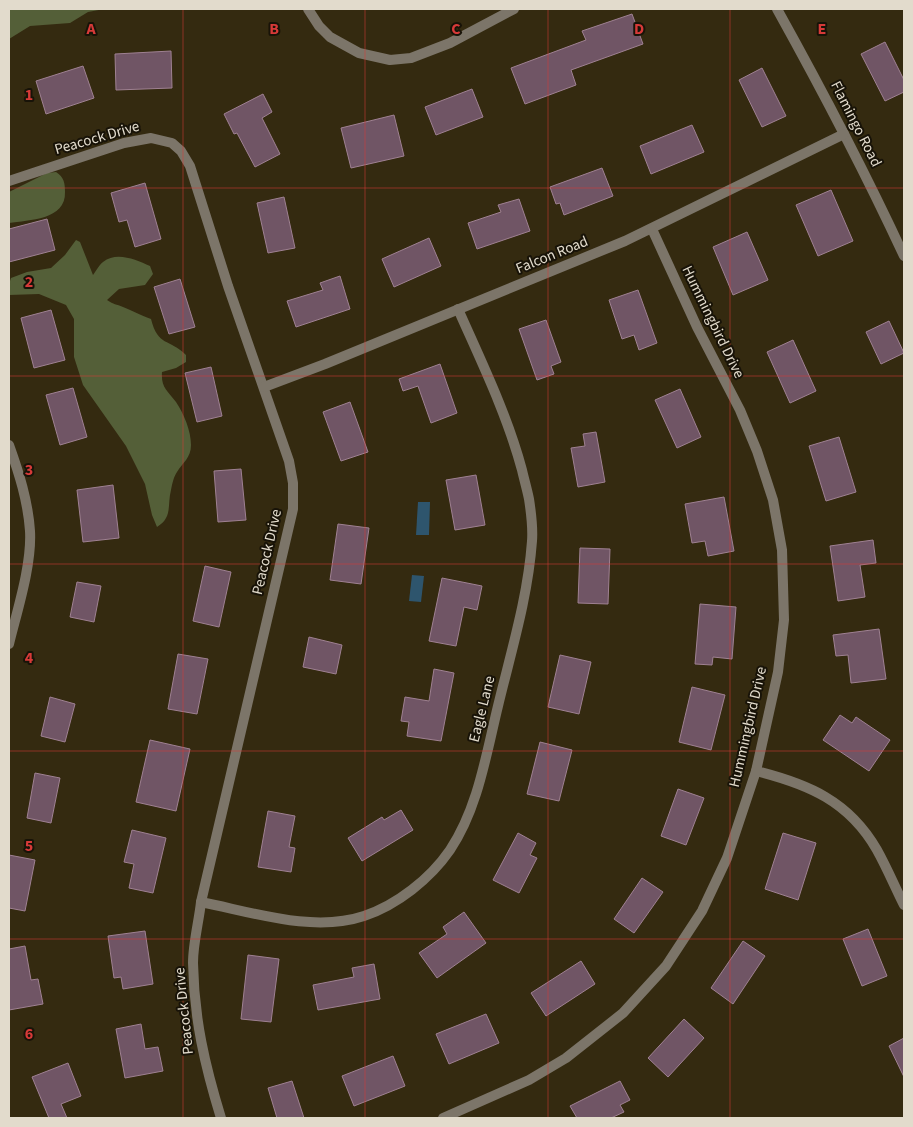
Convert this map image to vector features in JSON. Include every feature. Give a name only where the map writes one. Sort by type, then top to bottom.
[{"type":"street","points":[[308,9],[330,37],[359,53],[390,60],[410,58],[450,43],[514,9]]},
{"type":"street","name":"Flamingo Road","points":[[777,9],[830,104],[875,193],[904,256]]},
{"type":"street","name":"Falcon Road","points":[[264,387],[326,364],[625,242],[844,134]]},
{"type":"street","name":"Peacock Drive","points":[[9,180],[124,143],[151,138],[172,143],[181,150],[190,166],[228,286],[290,461],[293,483],[293,509],[201,902],[193,961],[198,1024],[206,1068],[221,1118]]},
{"type":"street","name":"Hummingbird Drive","points":[[443,1118],[529,1080],[566,1058],[623,1013],[660,972],[702,911],[726,858],[756,771],[778,672],[784,620],[782,550],[773,500],[757,451],[740,410],[697,327],[652,228]]},
{"type":"street","name":"Eagle Lane","points":[[201,902],[302,922],[340,922],[364,916],[399,898],[424,879],[449,851],[466,822],[478,788],[515,637],[528,577],[532,538],[528,497],[516,448],[495,392],[458,309]]},
{"type":"street","points":[[9,445],[22,482],[30,532],[28,564],[9,644]]},
{"type":"street","points":[[756,771],[788,779],[845,809],[862,828],[877,850],[904,905]]},
{"type":"green space","points":[[9,9],[104,9],[88,12],[70,23],[30,26],[9,39]]},
{"type":"green space","points":[[56,172],[64,180],[65,186],[64,201],[59,208],[45,217],[9,223],[9,192],[47,173]]},
{"type":"green space","points":[[76,240],[80,242],[93,275],[103,262],[114,257],[139,261],[150,266],[153,274],[145,285],[119,289],[107,300],[151,319],[157,334],[186,355],[186,362],[176,368],[162,372],[164,385],[179,407],[186,423],[190,434],[191,449],[174,478],[167,515],[157,527],[152,515],[145,484],[126,446],[83,385],[74,357],[74,319],[66,305],[39,294],[9,295],[11,278],[27,272],[51,268],[65,255]]},
{"type":"water","points":[[418,502],[430,502],[429,535],[416,535]]},
{"type":"water","points":[[412,575],[424,576],[421,602],[409,601]]},
{"type":"building","points":[[632,14],[643,44],[571,70],[576,85],[525,104],[511,68],[586,40],[582,31]]},
{"type":"building","points":[[885,42],[904,80],[904,92],[885,101],[861,54]]},
{"type":"building","points":[[171,51],[172,88],[116,90],[115,54]]},
{"type":"building","points":[[83,66],[94,98],[46,114],[36,81]]},
{"type":"building","points":[[762,68],[786,116],[762,127],[739,80]]},
{"type":"building","points":[[472,89],[483,117],[436,135],[425,107]]},
{"type":"building","points":[[263,94],[272,112],[262,118],[280,154],[255,167],[237,133],[234,134],[224,114]]},
{"type":"building","points":[[394,115],[404,156],[351,168],[341,128]]},
{"type":"building","points":[[692,125],[704,152],[651,174],[640,146]]},
{"type":"building","points":[[602,168],[613,196],[564,215],[560,203],[556,204],[550,187]]},
{"type":"building","points":[[145,183],[161,239],[135,247],[127,220],[119,222],[111,193]]},
{"type":"building","points":[[831,190],[853,241],[818,256],[796,205]]},
{"type":"building","points":[[284,197],[295,248],[268,253],[257,203]]},
{"type":"building","points":[[519,199],[530,231],[477,249],[468,223],[501,212],[498,205]]},
{"type":"building","points":[[47,219],[55,250],[9,262],[9,229]]},
{"type":"building","points":[[747,232],[768,280],[733,295],[713,247]]},
{"type":"building","points":[[429,238],[441,266],[394,287],[382,259]]},
{"type":"building","points":[[340,276],[350,309],[296,327],[287,301],[323,290],[320,283]]},
{"type":"building","points":[[180,279],[195,327],[169,334],[154,287]]},
{"type":"building","points":[[638,290],[657,343],[639,350],[634,335],[622,339],[609,300]]},
{"type":"building","points":[[51,310],[65,360],[34,368],[21,318]]},
{"type":"building","points":[[546,320],[561,362],[551,366],[554,374],[537,380],[519,329]]},
{"type":"building","points":[[889,321],[904,353],[881,364],[866,332]]},
{"type":"building","points":[[793,340],[816,391],[790,403],[767,352]]},
{"type":"building","points":[[440,364],[457,413],[431,423],[418,386],[403,391],[399,379]]},
{"type":"building","points":[[211,367],[222,416],[197,422],[185,373]]},
{"type":"building","points":[[73,388],[87,437],[60,445],[46,395]]},
{"type":"building","points":[[680,389],[701,437],[677,448],[655,400]]},
{"type":"building","points":[[350,402],[368,452],[341,461],[323,412]]},
{"type":"building","points":[[596,432],[605,482],[578,487],[571,448],[585,446],[583,434]]},
{"type":"building","points":[[839,437],[856,492],[826,501],[809,446]]},
{"type":"building","points":[[241,469],[246,520],[218,522],[214,471]]},
{"type":"building","points":[[476,475],[485,525],[455,530],[446,480]]},
{"type":"building","points":[[113,485],[119,538],[83,542],[77,490]]},
{"type":"building","points":[[724,497],[734,551],[708,556],[705,541],[692,543],[685,504]]},
{"type":"building","points":[[338,524],[369,528],[361,584],[330,580]]},
{"type":"building","points":[[873,540],[876,563],[860,565],[865,597],[838,601],[830,546]]},
{"type":"building","points":[[580,548],[610,549],[608,604],[578,603]]},
{"type":"building","points":[[205,566],[231,572],[219,627],[193,621]]},
{"type":"building","points":[[442,578],[482,586],[477,610],[464,607],[456,646],[429,641]]},
{"type":"building","points":[[77,582],[101,586],[94,622],[70,617]]},
{"type":"building","points":[[700,604],[736,607],[732,659],[713,657],[712,665],[695,664]]},
{"type":"building","points":[[879,629],[886,679],[851,683],[848,655],[836,656],[833,635]]},
{"type":"building","points":[[309,637],[342,645],[336,674],[303,667]]},
{"type":"building","points":[[178,654],[208,659],[197,714],[168,709]]},
{"type":"building","points":[[560,655],[591,662],[579,714],[548,707]]},
{"type":"building","points":[[434,669],[454,673],[441,741],[407,736],[409,722],[401,721],[405,697],[429,701]]},
{"type":"building","points":[[692,687],[725,695],[711,750],[679,742]]},
{"type":"building","points":[[50,697],[75,704],[65,742],[41,736]]},
{"type":"building","points":[[840,715],[852,723],[856,717],[890,740],[869,771],[823,740]]},
{"type":"building","points":[[150,740],[190,749],[176,811],[136,802]]},
{"type":"building","points":[[540,742],[572,750],[559,801],[527,794]]},
{"type":"building","points":[[35,773],[60,778],[51,823],[27,818]]},
{"type":"building","points":[[678,789],[704,798],[686,845],[661,836]]},
{"type":"building","points":[[401,810],[413,830],[362,861],[348,838],[382,817],[384,820]]},
{"type":"building","points":[[268,811],[295,816],[289,847],[295,848],[291,872],[258,867]]},
{"type":"building","points":[[132,830],[166,838],[153,893],[129,888],[134,864],[124,862]]},
{"type":"building","points":[[518,833],[536,843],[530,855],[537,858],[519,893],[493,880]]},
{"type":"building","points":[[783,833],[816,843],[798,900],[765,889]]},
{"type":"building","points":[[9,855],[35,860],[25,911],[9,908]]},
{"type":"building","points":[[642,878],[663,892],[634,933],[614,919]]},
{"type":"building","points":[[464,912],[486,943],[437,978],[419,953],[447,934],[443,927]]},
{"type":"building","points":[[868,929],[887,976],[862,986],[843,939]]},
{"type":"building","points":[[145,931],[153,984],[123,989],[121,977],[114,978],[108,936]]},
{"type":"building","points":[[743,941],[765,956],[733,1004],[711,988]]},
{"type":"building","points":[[25,946],[31,980],[38,979],[43,1004],[9,1010],[9,949]]},
{"type":"building","points":[[248,955],[279,959],[271,1022],[241,1019]]},
{"type":"building","points":[[581,961],[595,984],[546,1016],[531,993]]},
{"type":"building","points":[[374,964],[380,999],[318,1010],[313,985],[354,977],[352,968]]},
{"type":"building","points":[[486,1014],[499,1043],[449,1064],[436,1034]]},
{"type":"building","points":[[684,1019],[704,1038],[668,1077],[648,1058]]},
{"type":"building","points":[[141,1024],[145,1049],[158,1047],[163,1071],[125,1078],[116,1029]]},
{"type":"building","points":[[904,1038],[904,1077],[889,1046]]},
{"type":"building","points":[[393,1056],[405,1086],[354,1106],[342,1076]]},
{"type":"building","points":[[68,1063],[81,1096],[61,1104],[67,1118],[49,1118],[32,1077]]},
{"type":"building","points":[[292,1081],[304,1118],[277,1118],[268,1088]]},
{"type":"building","points":[[620,1081],[630,1100],[620,1105],[624,1112],[611,1118],[577,1118],[570,1106]]}]
